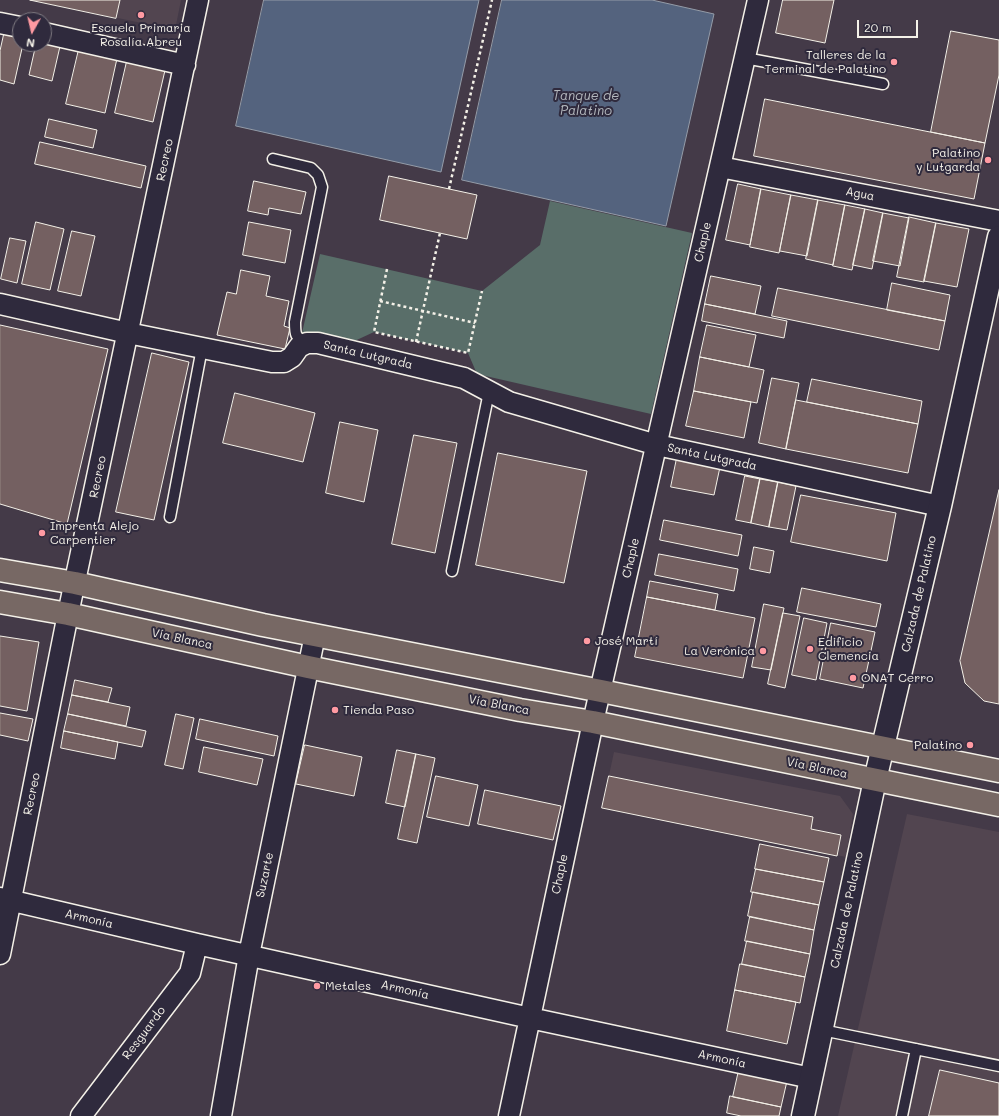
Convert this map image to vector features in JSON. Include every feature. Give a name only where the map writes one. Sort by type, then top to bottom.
[{"type":"main road","points":[[0,570],[75,583],[256,623],[999,771]]},
{"type":"main road","name":"Vía Blanca","points":[[0,602],[68,614],[308,667],[520,710],[593,722],[999,805]]},
{"type":"street","name":"Recreo","points":[[0,954],[5,899],[75,583],[198,0]]},
{"type":"street","name":"Chaple","points":[[509,1116],[593,722],[758,0]]},
{"type":"street","points":[[0,22],[12,25]]},
{"type":"street","points":[[52,35],[185,65]]},
{"type":"street","name":"Agua","points":[[720,167],[999,221]]},
{"type":"street","name":"Calzada de Palatino","points":[[803,1116],[875,780],[940,506],[999,236]]},
{"type":"street","name":"Santa Lutgrada","points":[[0,304],[128,333],[272,362],[284,362],[292,357],[299,347],[307,343],[318,343],[464,378],[509,402],[657,445],[940,506]]},
{"type":"street","name":"Suzarte","points":[[221,1116],[249,955],[315,635]]},
{"type":"street","name":"Armonía","points":[[5,899],[198,944],[530,1018],[811,1078]]},
{"type":"street","name":"Resguardo","points":[[80,1116],[190,973],[198,944]]},
{"type":"lane","points":[[745,58],[883,84]]},
{"type":"lane","points":[[273,159],[311,168],[318,175],[322,187],[295,322],[295,332],[298,339],[307,343]]},
{"type":"lane","points":[[170,517],[202,348]]},
{"type":"lane","points":[[452,571],[489,392]]},
{"type":"lane","points":[[822,1030],[999,1066]]},
{"type":"lane","points":[[902,1116],[916,1049]]},
{"type":"path","points":[[449,189],[492,0]]},
{"type":"path","points":[[410,365],[440,233]]},
{"type":"path","points":[[387,270],[374,332],[416,342],[468,353],[482,291]]},
{"type":"path","points":[[380,301],[475,323]]},
{"type":"shaded area","name":"Escuela Primaria Rosalía Abreu","points":[[32,0],[181,0],[175,30]]},
{"type":"shaded area","points":[[614,752],[840,796],[853,814],[846,857],[602,808]]},
{"type":"shaded area","points":[[907,814],[999,832],[999,1116],[838,1116]]},
{"type":"green space","points":[[550,201],[692,233],[651,414],[477,374],[468,353],[374,332],[348,344],[302,333],[320,254],[482,291],[540,245]]},
{"type":"water","points":[[264,0],[479,0],[441,172],[236,126]]},
{"type":"water","name":"Tanque de Palatino","points":[[502,0],[652,0],[714,14],[666,226],[462,180]]},
{"type":"building","points":[[30,0],[120,0],[116,18]]},
{"type":"building","points":[[783,0],[834,0],[825,43],[776,33]]},
{"type":"building","points":[[5,30],[12,31],[12,52],[21,52],[14,84],[0,80],[0,51]]},
{"type":"building","points":[[951,31],[999,40],[999,75],[985,143],[931,132]]},
{"type":"building","points":[[52,40],[61,42],[52,81],[29,75],[34,52],[52,52]]},
{"type":"building","points":[[80,45],[118,54],[105,113],[66,104]]},
{"type":"building","points":[[128,57],[166,66],[153,122],[115,113]]},
{"type":"building","points":[[765,99],[985,143],[974,199],[754,156]]},
{"type":"building","points":[[49,119],[97,130],[93,148],[45,137]]},
{"type":"building","points":[[40,142],[146,166],[141,188],[35,164]]},
{"type":"building","points":[[389,176],[477,195],[467,239],[380,220]]},
{"type":"building","points":[[254,181],[306,192],[301,214],[269,208],[268,215],[248,211]]},
{"type":"building","points":[[738,184],[761,189],[750,245],[726,240]]},
{"type":"building","points":[[761,189],[791,195],[779,253],[750,247]]},
{"type":"building","points":[[791,195],[818,200],[807,256],[780,251]]},
{"type":"building","points":[[818,200],[845,205],[833,265],[806,259]]},
{"type":"building","points":[[845,205],[865,209],[852,270],[833,266]]},
{"type":"building","points":[[865,209],[883,213],[872,269],[853,265]]},
{"type":"building","points":[[883,213],[909,218],[900,266],[873,261]]},
{"type":"building","points":[[909,217],[936,223],[924,282],[897,277]]},
{"type":"building","points":[[36,222],[64,229],[50,290],[22,284]]},
{"type":"building","points":[[249,222],[291,230],[285,263],[243,255]]},
{"type":"building","points":[[936,223],[969,229],[957,287],[924,281]]},
{"type":"building","points":[[72,231],[95,236],[81,296],[58,291]]},
{"type":"building","points":[[10,238],[26,241],[17,283],[1,279]]},
{"type":"building","points":[[241,270],[270,276],[266,296],[289,301],[284,326],[290,328],[285,349],[217,335],[227,292],[236,294]]},
{"type":"building","points":[[711,276],[761,286],[755,314],[705,304]]},
{"type":"building","points":[[892,283],[950,295],[945,321],[887,310]]},
{"type":"building","points":[[778,288],[945,321],[939,350],[772,316]]},
{"type":"building","points":[[705,304],[787,321],[784,338],[702,321]]},
{"type":"building","points":[[0,325],[108,349],[67,524],[0,504]]},
{"type":"building","points":[[707,325],[756,335],[749,367],[700,357]]},
{"type":"building","points":[[152,353],[189,362],[154,520],[116,512]]},
{"type":"building","points":[[700,357],[764,370],[757,403],[694,391]]},
{"type":"building","points":[[772,378],[799,383],[786,449],[759,443]]},
{"type":"building","points":[[812,379],[922,401],[918,424],[807,402]]},
{"type":"building","points":[[694,391],[751,402],[744,438],[686,426]]},
{"type":"building","points":[[235,393],[315,413],[303,462],[223,443]]},
{"type":"building","points":[[796,400],[918,424],[908,473],[786,449]]},
{"type":"building","points":[[340,422],[378,430],[364,502],[326,493]]},
{"type":"building","points":[[414,435],[457,443],[435,553],[392,544]]},
{"type":"building","points":[[498,453],[587,471],[564,583],[476,565]]},
{"type":"building","points":[[677,458],[720,467],[714,495],[671,487]]},
{"type":"building","points":[[745,476],[760,479],[751,523],[736,520]]},
{"type":"building","points":[[760,479],[778,482],[769,527],[751,523]]},
{"type":"building","points":[[778,482],[796,486],[787,530],[769,527]]},
{"type":"building","points":[[999,490],[999,704],[984,701],[965,683],[960,661]]},
{"type":"building","points":[[801,495],[896,513],[887,561],[791,542]]},
{"type":"building","points":[[664,520],[742,535],[738,556],[660,540]]},
{"type":"building","points":[[754,547],[774,551],[770,573],[750,569]]},
{"type":"building","points":[[659,554],[738,569],[734,591],[655,575]]},
{"type":"building","points":[[650,581],[718,594],[715,610],[647,597]]},
{"type":"building","points":[[802,588],[881,604],[876,627],[797,612]]},
{"type":"building","points":[[647,597],[755,618],[743,678],[635,657]]},
{"type":"building","points":[[764,604],[784,608],[771,670],[752,667]]},
{"type":"building","points":[[783,613],[800,616],[785,688],[768,684]]},
{"type":"building","name":"Edificio Clemencia","points":[[804,618],[827,623],[816,680],[792,675]]},
{"type":"building","points":[[831,623],[875,632],[863,688],[820,679]]},
{"type":"building","points":[[0,636],[39,642],[27,711],[0,706]]},
{"type":"building","points":[[75,680],[112,688],[108,702],[72,695]]},
{"type":"building","points":[[72,695],[130,707],[126,726],[68,714]]},
{"type":"building","points":[[0,713],[33,719],[28,741],[0,735]]},
{"type":"building","points":[[68,714],[146,731],[142,747],[64,731]]},
{"type":"building","points":[[176,714],[194,718],[183,769],[165,765]]},
{"type":"building","points":[[200,719],[278,736],[274,756],[196,739]]},
{"type":"building","points":[[64,731],[118,742],[115,759],[61,748]]},
{"type":"building","points":[[305,745],[362,757],[354,796],[296,784]]},
{"type":"building","points":[[204,747],[263,759],[257,785],[199,772]]},
{"type":"building","points":[[397,750],[416,754],[405,807],[386,803]]},
{"type":"building","points":[[416,754],[435,758],[417,843],[398,839]]},
{"type":"building","points":[[436,776],[478,785],[469,826],[427,817]]},
{"type":"building","points":[[609,776],[813,817],[811,829],[841,835],[837,856],[602,808]]},
{"type":"building","points":[[485,790],[561,806],[553,840],[478,824]]},
{"type":"building","points":[[760,844],[829,858],[824,882],[755,869]]},
{"type":"building","points":[[756,869],[824,882],[819,905],[751,892]]},
{"type":"building","points":[[753,892],[819,905],[814,930],[748,916]]},
{"type":"building","points":[[750,917],[814,930],[810,954],[745,941]]},
{"type":"building","points":[[747,941],[810,954],[805,977],[742,964]]},
{"type":"building","points":[[740,964],[805,977],[800,1003],[735,990]]},
{"type":"building","points":[[735,990],[796,1002],[787,1044],[727,1031]]},
{"type":"building","points":[[739,1070],[787,1081],[781,1107],[733,1097]]},
{"type":"building","points":[[940,1070],[999,1083],[999,1116],[929,1116]]},
{"type":"building","points":[[730,1096],[781,1107],[779,1116],[741,1116],[727,1113]]},
{"type":"place","name":"Escuela Primaria Rosalía Abreu","points":[[141,15]]},
{"type":"place","name":"Talleres de la Terminal de Palatino","points":[[894,62]]},
{"type":"place","name":"Palatino y Lutgarda","points":[[988,160]]},
{"type":"place","name":"Imprenta Alejo Carpentier","points":[[42,533]]},
{"type":"place","name":"José Martí","points":[[587,641]]},
{"type":"place","name":"Edificio Clemencia","points":[[810,649]]},
{"type":"place","name":"La Verónica","points":[[763,651]]},
{"type":"place","name":"ONAT Cerro","points":[[853,678]]},
{"type":"place","name":"Tienda Paso","points":[[335,710]]},
{"type":"place","name":"Palatino","points":[[970,745]]},
{"type":"place","name":"Metales","points":[[317,986]]}]
